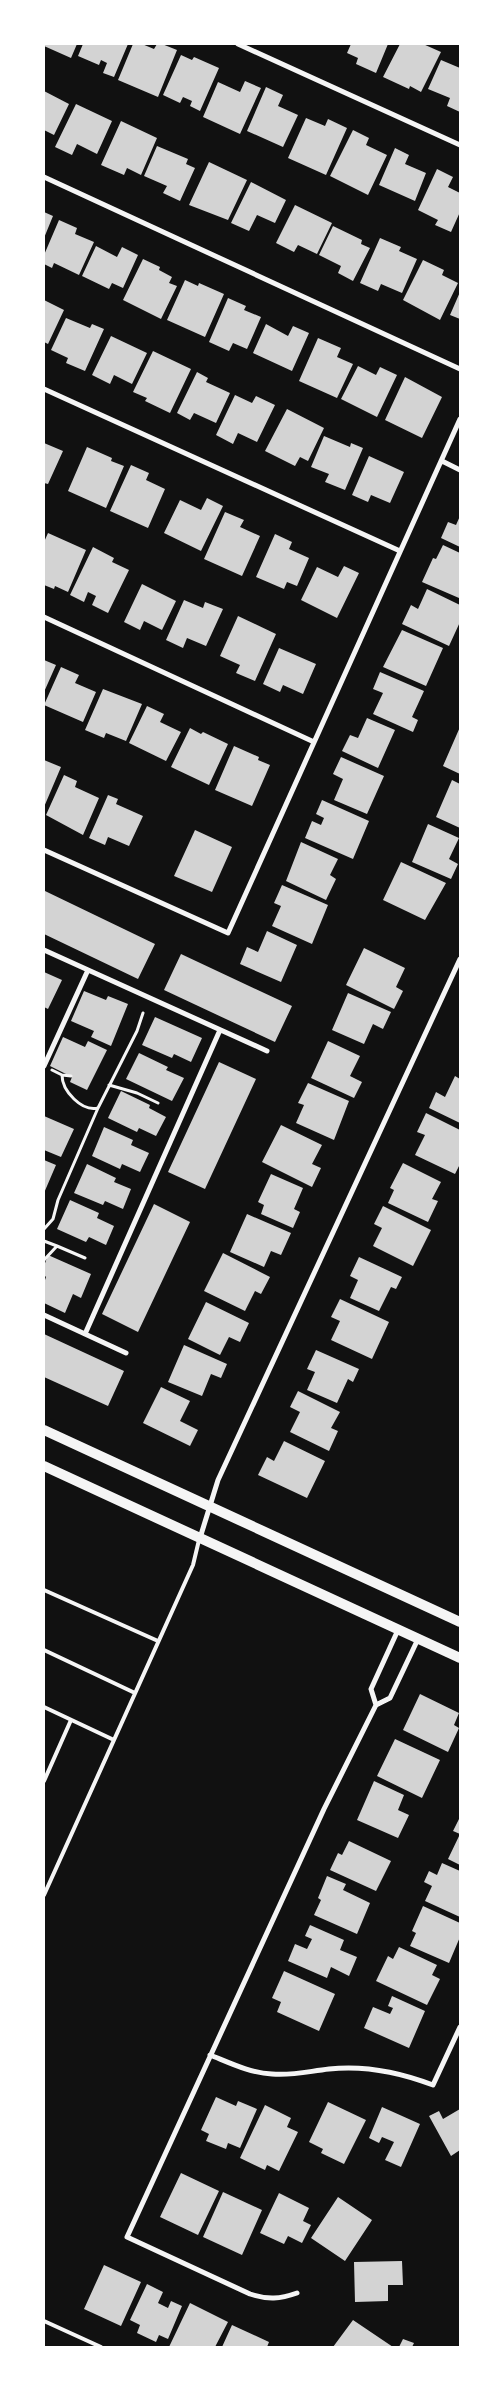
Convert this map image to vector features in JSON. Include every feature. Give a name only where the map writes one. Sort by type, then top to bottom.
[{"type":"main road","points":[[44,1430],[460,1622]]},
{"type":"main road","points":[[44,1466],[460,1658]]},
{"type":"street","points":[[238,44],[460,144]]},
{"type":"street","points":[[44,177],[460,369]]},
{"type":"street","points":[[44,389],[400,551]]},
{"type":"street","points":[[44,850],[228,933],[460,419]]},
{"type":"street","points":[[442,460],[460,470]]},
{"type":"street","points":[[44,617],[314,742]]},
{"type":"street","points":[[44,950],[267,1051]]},
{"type":"street","points":[[200,1538],[218,1480],[460,959]]},
{"type":"street","points":[[44,1066],[88,970]]},
{"type":"street","points":[[85,1334],[220,1030]]},
{"type":"street","points":[[44,1315],[126,1353]]},
{"type":"street","points":[[376,1705],[371,1689],[398,1630]]},
{"type":"street","points":[[298,2293],[280,2299],[264,2298],[250,2294],[127,2237],[324,1809],[376,1705],[390,1698],[418,1639]]},
{"type":"street","points":[[210,2055],[242,2068],[271,2074],[303,2074],[329,2069],[357,2068],[385,2070],[433,2085],[460,2027]]},
{"type":"lane","points":[[44,1896],[193,1565],[200,1538]]},
{"type":"lane","points":[[44,1590],[158,1641]]},
{"type":"lane","points":[[44,1650],[135,1693]]},
{"type":"lane","points":[[44,1707],[114,1740]]},
{"type":"lane","points":[[44,1781],[71,1720]]},
{"type":"lane","points":[[44,2321],[102,2347]]},
{"type":"path","points":[[44,1229],[53,1219],[58,1200],[98,1108],[137,1031],[143,1013]]},
{"type":"path","points":[[50,1069],[62,1075],[71,1076]]},
{"type":"path","points":[[62,1075],[62,1080],[69,1092],[81,1106],[91,1109],[98,1108]]},
{"type":"path","points":[[109,1085],[137,1093],[158,1103]]},
{"type":"path","points":[[44,1241],[85,1258]]},
{"type":"path","points":[[44,1260],[57,1246]]},
{"type":"building","points":[[44,44],[77,44],[71,58],[44,46]]},
{"type":"building","points":[[83,44],[128,44],[114,77],[103,73],[107,63],[101,60],[99,65],[78,56]]},
{"type":"building","points":[[133,44],[142,44],[154,49],[157,44],[162,44],[177,50],[158,97],[118,80]]},
{"type":"building","points":[[351,44],[388,44],[376,73],[356,64],[358,58],[347,53]]},
{"type":"building","points":[[400,44],[423,44],[441,52],[421,92],[410,86],[409,89],[383,77]]},
{"type":"building","points":[[181,55],[192,60],[194,57],[219,68],[200,111],[190,106],[192,101],[183,97],[180,103],[163,95]]},
{"type":"building","points":[[441,60],[460,68],[460,112],[447,106],[450,98],[428,89]]},
{"type":"building","points":[[245,81],[261,88],[240,134],[203,117],[218,82],[240,92]]},
{"type":"building","points":[[266,87],[283,95],[278,106],[298,115],[283,147],[247,131]]},
{"type":"building","points":[[44,91],[69,104],[54,135],[44,130]]},
{"type":"building","points":[[76,104],[112,121],[97,154],[77,144],[72,155],[55,147]]},
{"type":"building","points":[[306,118],[325,126],[328,119],[347,128],[326,175],[288,158]]},
{"type":"building","points":[[121,121],[157,138],[141,175],[127,168],[124,175],[101,165]]},
{"type":"building","points":[[353,130],[369,138],[366,145],[387,155],[368,195],[330,176]]},
{"type":"building","points":[[157,146],[188,159],[186,164],[195,168],[180,201],[163,193],[167,186],[144,176]]},
{"type":"building","points":[[395,148],[409,155],[405,164],[426,173],[415,201],[379,185]]},
{"type":"building","points":[[209,162],[247,180],[228,220],[189,205]]},
{"type":"building","points":[[437,169],[453,177],[448,187],[460,193],[460,212],[451,232],[435,225],[438,220],[418,210]]},
{"type":"building","points":[[251,182],[286,200],[275,223],[257,215],[249,231],[231,223]]},
{"type":"building","points":[[295,205],[332,223],[317,254],[298,245],[294,252],[276,243]]},
{"type":"building","points":[[44,212],[53,216],[44,238]]},
{"type":"building","points":[[59,220],[77,228],[75,234],[94,242],[79,275],[54,263],[52,268],[44,264],[44,255]]},
{"type":"building","points":[[333,226],[362,240],[361,244],[370,248],[353,281],[338,273],[341,266],[319,255]]},
{"type":"building","points":[[380,238],[401,247],[399,251],[417,259],[402,293],[381,284],[378,291],[360,283]]},
{"type":"building","points":[[96,246],[117,257],[122,247],[138,255],[123,288],[112,283],[109,289],[82,276]]},
{"type":"building","points":[[143,259],[160,267],[159,270],[172,277],[169,283],[177,286],[161,319],[123,300]]},
{"type":"building","points":[[423,260],[444,270],[442,275],[458,283],[440,320],[403,300]]},
{"type":"building","points":[[185,280],[198,286],[199,283],[224,294],[205,337],[167,320]]},
{"type":"building","points":[[460,292],[460,319],[450,315]]},
{"type":"building","points":[[228,298],[246,306],[244,310],[261,317],[247,349],[233,343],[229,351],[209,342]]},
{"type":"building","points":[[44,300],[64,310],[48,344],[44,342]]},
{"type":"building","points":[[66,318],[90,328],[92,324],[104,329],[85,371],[66,363],[68,358],[51,350]]},
{"type":"building","points":[[266,324],[288,336],[293,326],[309,333],[292,371],[253,353]]},
{"type":"building","points":[[111,336],[147,353],[132,384],[114,375],[110,384],[92,375]]},
{"type":"building","points":[[318,338],[341,348],[337,357],[353,364],[337,398],[299,381]]},
{"type":"building","points":[[153,351],[191,369],[170,413],[145,401],[147,398],[133,392]]},
{"type":"building","points":[[358,366],[376,375],[380,367],[397,375],[377,417],[341,399]]},
{"type":"building","points":[[197,372],[208,378],[206,382],[230,393],[216,423],[194,413],[190,420],[177,413]]},
{"type":"building","points":[[405,377],[442,397],[422,438],[385,420]]},
{"type":"building","points":[[235,395],[252,403],[256,396],[275,405],[257,442],[238,433],[233,444],[216,435]]},
{"type":"building","points":[[287,409],[324,428],[308,461],[300,457],[295,466],[265,451]]},
{"type":"building","points":[[324,436],[350,447],[351,443],[363,448],[345,490],[325,482],[329,474],[311,467]]},
{"type":"building","points":[[44,443],[63,451],[48,484],[44,483]]},
{"type":"building","points":[[87,447],[112,458],[111,461],[124,466],[106,508],[68,491]]},
{"type":"building","points":[[369,456],[404,472],[390,503],[371,495],[368,502],[352,495]]},
{"type":"building","points":[[131,465],[149,473],[146,480],[165,489],[148,528],[110,511]]},
{"type":"building","points":[[207,498],[223,506],[201,551],[164,533],[180,500],[201,510]]},
{"type":"building","points":[[225,512],[244,520],[240,527],[260,536],[242,576],[204,559]]},
{"type":"building","points":[[460,516],[460,547],[441,538],[448,522],[456,525]]},
{"type":"building","points":[[48,533],[86,550],[68,592],[55,586],[54,589],[44,585],[44,542]]},
{"type":"building","points":[[275,534],[292,542],[289,549],[309,558],[297,586],[287,582],[284,589],[256,577]]},
{"type":"building","points":[[443,545],[460,553],[459,598],[422,582],[433,558],[436,559]]},
{"type":"building","points":[[93,547],[114,558],[112,562],[129,570],[108,613],[92,605],[96,596],[88,592],[84,602],[70,595]]},
{"type":"building","points":[[344,566],[359,573],[337,618],[301,600],[317,567],[338,577]]},
{"type":"building","points":[[142,584],[176,601],[162,630],[144,621],[140,630],[124,622]]},
{"type":"building","points":[[427,589],[460,605],[460,622],[449,646],[402,624],[411,605],[418,609]]},
{"type":"building","points":[[184,600],[203,608],[205,602],[223,609],[206,646],[187,638],[183,648],[166,640]]},
{"type":"building","points":[[238,616],[276,634],[255,681],[236,673],[240,665],[220,656]]},
{"type":"building","points":[[402,630],[443,648],[426,686],[383,667]]},
{"type":"building","points":[[279,648],[316,664],[303,694],[283,685],[280,692],[263,684]]},
{"type":"building","points":[[44,660],[56,665],[44,692]]},
{"type":"building","points":[[61,667],[79,675],[75,683],[96,692],[83,722],[44,705]]},
{"type":"building","points":[[380,672],[424,691],[412,717],[418,720],[413,732],[373,714],[383,693],[373,689]]},
{"type":"building","points":[[103,689],[142,704],[126,741],[106,733],[104,738],[85,730]]},
{"type":"building","points":[[147,706],[164,714],[160,722],[181,732],[166,761],[129,743]]},
{"type":"building","points":[[367,718],[395,730],[378,768],[342,751],[350,735],[358,738]]},
{"type":"building","points":[[460,727],[460,774],[443,766]]},
{"type":"building","points":[[190,728],[228,744],[209,785],[171,767]]},
{"type":"building","points":[[234,746],[259,757],[258,760],[270,765],[252,806],[215,790]]},
{"type":"building","points":[[341,757],[384,776],[367,814],[334,800],[343,779],[333,774]]},
{"type":"building","points":[[44,760],[61,767],[44,807]]},
{"type":"building","points":[[64,775],[77,781],[75,787],[99,798],[83,835],[46,815]]},
{"type":"building","points":[[452,780],[460,784],[460,828],[436,817]]},
{"type":"building","points":[[108,795],[118,799],[116,804],[143,816],[129,846],[108,837],[105,845],[89,838]]},
{"type":"building","points":[[322,800],[369,821],[353,859],[305,838],[312,821],[321,825],[324,818],[316,814]]},
{"type":"building","points":[[428,824],[459,838],[449,859],[458,864],[451,879],[412,862]]},
{"type":"building","points":[[195,830],[232,847],[212,892],[174,876]]},
{"type":"building","points":[[301,842],[338,859],[330,875],[336,879],[326,900],[286,881]]},
{"type":"building","points":[[401,862],[446,883],[425,920],[383,900]]},
{"type":"building","points":[[282,885],[328,905],[312,944],[272,926],[281,906],[274,903]]},
{"type":"building","points":[[45,891],[155,944],[138,979],[44,934]]},
{"type":"building","points":[[267,931],[297,945],[281,982],[240,964],[247,947],[258,952]]},
{"type":"building","points":[[364,948],[405,968],[396,987],[403,991],[394,1009],[346,985]]},
{"type":"building","points":[[181,954],[292,1006],[275,1042],[164,990]]},
{"type":"building","points":[[44,972],[62,980],[48,1009],[44,1007]]},
{"type":"building","points":[[84,991],[106,1000],[108,996],[128,1004],[111,1046],[91,1037],[94,1031],[71,1021]]},
{"type":"building","points":[[348,993],[391,1012],[383,1029],[373,1024],[364,1044],[332,1030]]},
{"type":"building","points":[[155,1017],[202,1038],[191,1062],[174,1054],[172,1058],[142,1045]]},
{"type":"building","points":[[63,1037],[85,1047],[88,1041],[107,1050],[87,1090],[70,1082],[72,1077],[50,1066]]},
{"type":"building","points":[[328,1041],[360,1056],[350,1076],[362,1082],[354,1098],[311,1078]]},
{"type":"building","points":[[139,1053],[168,1067],[166,1070],[184,1078],[172,1101],[126,1079]]},
{"type":"building","points":[[219,1062],[256,1079],[205,1189],[168,1172]]},
{"type":"building","points":[[455,1076],[460,1079],[460,1123],[429,1108],[436,1092],[445,1097]]},
{"type":"building","points":[[308,1083],[349,1101],[334,1140],[296,1123],[304,1105],[298,1103]]},
{"type":"building","points":[[121,1091],[150,1105],[149,1108],[166,1117],[156,1136],[139,1128],[137,1132],[108,1118]]},
{"type":"building","points":[[426,1113],[460,1130],[460,1164],[455,1174],[415,1155],[425,1135],[417,1132]]},
{"type":"building","points":[[44,1116],[74,1129],[61,1157],[44,1150]]},
{"type":"building","points":[[281,1125],[322,1145],[312,1164],[321,1168],[312,1187],[262,1162]]},
{"type":"building","points":[[104,1127],[133,1140],[131,1145],[149,1153],[140,1172],[122,1164],[120,1169],[92,1156]]},
{"type":"building","points":[[44,1160],[56,1165],[44,1193]]},
{"type":"building","points":[[403,1163],[441,1182],[432,1199],[438,1201],[428,1222],[388,1203],[394,1190],[390,1188]]},
{"type":"building","points":[[87,1164],[116,1178],[114,1182],[131,1189],[123,1209],[105,1201],[103,1205],[74,1193]]},
{"type":"building","points":[[271,1174],[303,1188],[294,1209],[300,1212],[293,1228],[261,1214],[264,1205],[258,1202]]},
{"type":"building","points":[[70,1200],[99,1213],[97,1218],[114,1226],[106,1245],[89,1237],[86,1242],[57,1229]]},
{"type":"building","points":[[154,1204],[190,1222],[138,1332],[102,1314]]},
{"type":"building","points":[[383,1206],[431,1230],[413,1266],[373,1246],[382,1228],[374,1224]]},
{"type":"building","points":[[247,1214],[291,1233],[281,1255],[271,1251],[264,1267],[230,1252]]},
{"type":"building","points":[[223,1253],[270,1277],[261,1294],[255,1291],[245,1311],[204,1291]]},
{"type":"building","points":[[48,1255],[91,1274],[81,1298],[73,1294],[65,1313],[44,1303],[44,1283],[46,1277],[44,1275],[44,1266]]},
{"type":"building","points":[[359,1257],[402,1277],[396,1289],[391,1287],[379,1311],[350,1298],[358,1280],[350,1276]]},
{"type":"building","points":[[340,1299],[389,1322],[372,1359],[331,1340],[340,1321],[331,1317]]},
{"type":"building","points":[[206,1302],[249,1323],[240,1342],[229,1337],[220,1355],[188,1339]]},
{"type":"building","points":[[44,1334],[124,1371],[108,1406],[44,1377]]},
{"type":"building","points":[[184,1345],[227,1364],[221,1378],[211,1374],[202,1396],[168,1382]]},
{"type":"building","points":[[316,1350],[359,1369],[353,1382],[348,1379],[337,1403],[307,1390],[315,1372],[307,1369]]},
{"type":"building","points":[[161,1387],[190,1401],[180,1421],[198,1430],[190,1446],[143,1423]]},
{"type":"building","points":[[298,1391],[340,1412],[331,1428],[338,1431],[329,1451],[290,1432],[300,1412],[290,1407]]},
{"type":"building","points":[[284,1441],[325,1461],[307,1498],[258,1475],[267,1457],[274,1461]]},
{"type":"building","points":[[420,1694],[459,1713],[454,1725],[459,1728],[448,1752],[403,1730]]},
{"type":"building","points":[[395,1739],[440,1760],[422,1798],[377,1776]]},
{"type":"building","points":[[374,1781],[404,1795],[398,1810],[409,1815],[398,1838],[357,1820]]},
{"type":"building","points":[[460,1820],[460,1834],[453,1831]]},
{"type":"building","points":[[460,1834],[460,1865],[448,1859]]},
{"type":"building","points":[[349,1841],[391,1861],[376,1891],[330,1870],[338,1853],[342,1855]]},
{"type":"building","points":[[442,1863],[460,1871],[460,1917],[425,1901],[432,1886],[424,1882],[429,1871],[437,1875]]},
{"type":"building","points":[[327,1876],[346,1884],[343,1890],[370,1903],[357,1934],[314,1915],[321,1900],[318,1898]]},
{"type":"building","points":[[423,1906],[460,1923],[460,1937],[449,1963],[410,1946],[416,1933],[412,1931]]},
{"type":"building","points":[[310,1925],[344,1940],[340,1950],[357,1957],[349,1976],[331,1967],[327,1978],[288,1961],[295,1944],[307,1949],[312,1939],[305,1936]]},
{"type":"building","points":[[399,1947],[437,1965],[432,1975],[440,1979],[427,2005],[376,1981],[388,1956],[393,1959]]},
{"type":"building","points":[[284,1971],[335,1994],[319,2031],[277,2012],[281,2002],[272,1998]]},
{"type":"building","points":[[392,1996],[425,2011],[409,2048],[364,2028],[373,2007],[390,2014],[393,2008],[388,2006]]},
{"type":"building","points":[[216,2097],[236,2106],[238,2101],[257,2109],[240,2148],[228,2143],[226,2149],[206,2141],[209,2134],[201,2130]]},
{"type":"building","points":[[328,2102],[366,2120],[344,2164],[321,2153],[323,2149],[309,2142]]},
{"type":"building","points":[[265,2105],[291,2118],[287,2127],[298,2132],[279,2171],[267,2165],[265,2170],[240,2158]]},
{"type":"building","points":[[382,2107],[420,2124],[401,2167],[385,2160],[394,2142],[382,2137],[379,2143],[369,2138]]},
{"type":"building","points":[[460,2109],[460,2150],[451,2156],[429,2116],[439,2111],[443,2119]]},
{"type":"building","points":[[181,2173],[219,2191],[198,2235],[160,2217]]},
{"type":"building","points":[[223,2192],[262,2210],[242,2255],[203,2237]]},
{"type":"building","points":[[279,2193],[309,2208],[303,2221],[311,2225],[302,2243],[288,2236],[284,2244],[260,2233]]},
{"type":"building","points":[[338,2197],[372,2220],[345,2261],[311,2238]]},
{"type":"building","points":[[402,2261],[403,2285],[388,2285],[388,2301],[355,2302],[354,2262]]},
{"type":"building","points":[[104,2265],[141,2282],[121,2326],[84,2309]]},
{"type":"building","points":[[147,2284],[163,2292],[158,2303],[168,2308],[171,2301],[182,2306],[168,2339],[159,2335],[156,2342],[137,2333],[140,2325],[130,2320]]},
{"type":"building","points":[[190,2303],[228,2322],[215,2347],[169,2347]]},
{"type":"building","points":[[353,2320],[393,2347],[333,2347]]},
{"type":"building","points":[[232,2325],[269,2342],[267,2347],[222,2347]]},
{"type":"building","points":[[403,2339],[414,2343],[412,2347],[399,2347]]}]
